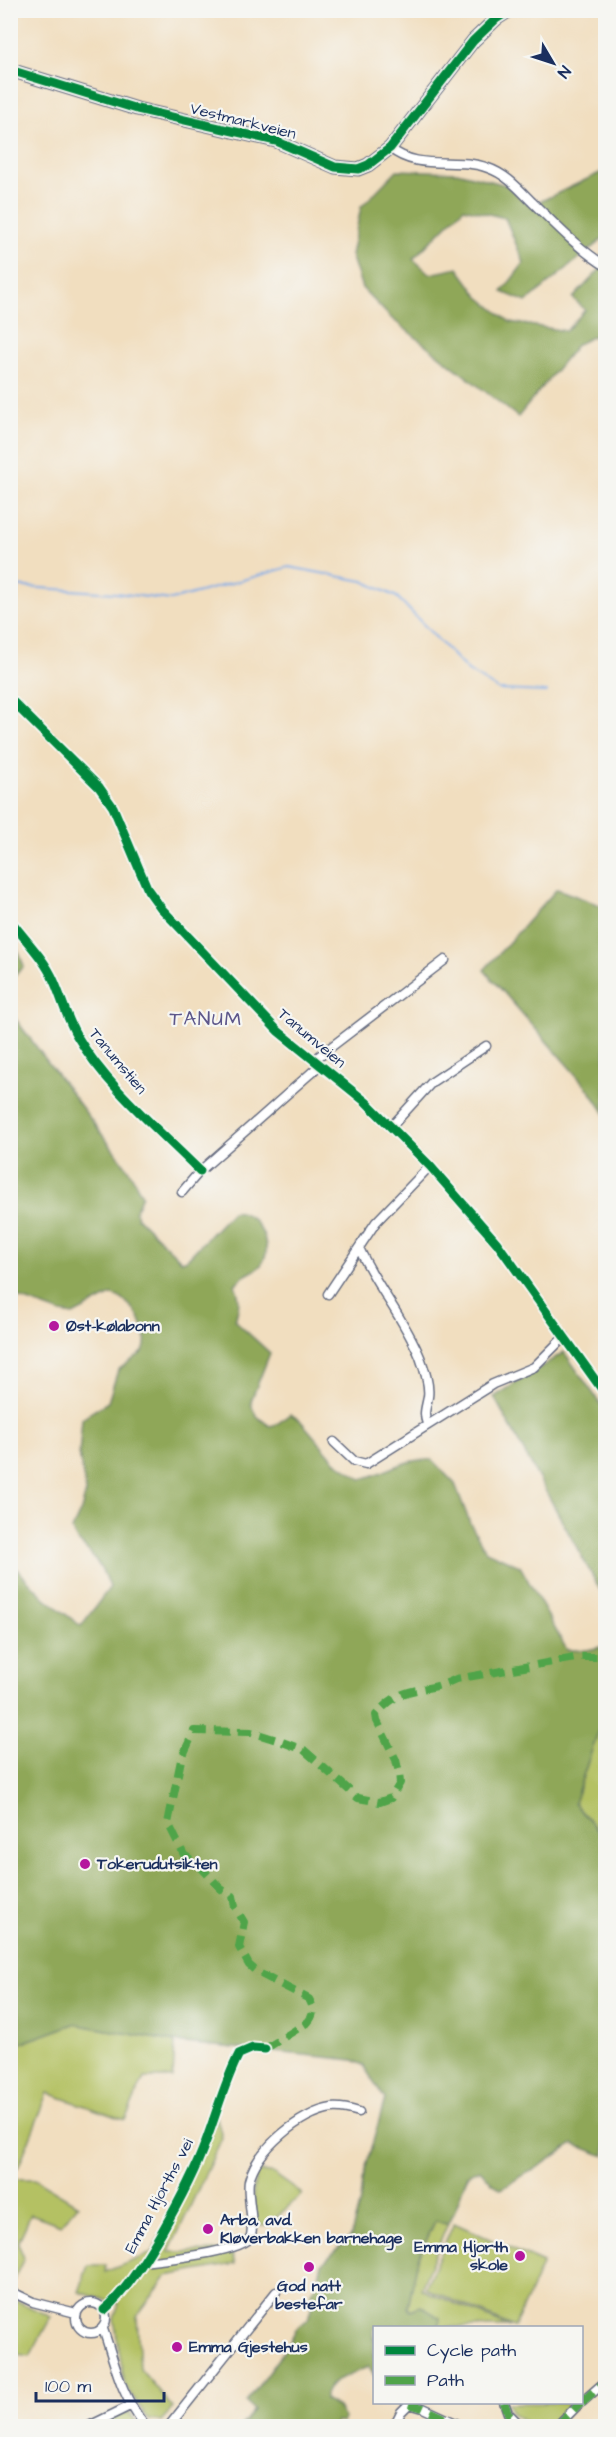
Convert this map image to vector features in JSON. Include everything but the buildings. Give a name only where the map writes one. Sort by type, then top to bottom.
[{"type":"street","name":"Vestmarkveien","points":[[10,70],[137,109],[276,141],[335,167],[358,169],[368,165],[390,148],[473,41],[496,19],[510,10]]},
{"type":"street","points":[[390,148],[400,157],[423,163],[463,163],[491,168],[517,187],[580,247],[606,266]]},
{"type":"street","name":"Tanumveien","points":[[10,699],[93,780],[107,798],[148,890],[161,908],[271,1025],[392,1126],[430,1166],[497,1243],[606,1395]]},
{"type":"street","name":"Tanumstien","points":[[14,925],[35,951],[53,979],[76,1035],[92,1058],[200,1171]]},
{"type":"street","name":"Tanumveien","points":[[317,1063],[446,960]]},
{"type":"street","points":[[392,1126],[432,1082],[486,1046]]},
{"type":"street","points":[[182,1192],[200,1171],[317,1063]]},
{"type":"street","points":[[328,1294],[376,1222],[430,1166]]},
{"type":"street","points":[[359,1248],[366,1264],[405,1326],[420,1358],[427,1379],[428,1396],[424,1408],[427,1424]]},
{"type":"street","points":[[334,1442],[354,1461],[366,1464],[494,1384],[534,1367],[565,1336]]},
{"type":"street","name":"Emma Hjorths vei","points":[[104,2310],[118,2297],[142,2262],[178,2200],[201,2153],[231,2069],[239,2054],[253,2048],[265,2049]]},
{"type":"street","points":[[142,2262],[210,2252],[248,2240],[253,2226],[247,2198],[249,2180],[260,2154],[269,2144],[321,2110],[344,2108],[359,2112]]},
{"type":"street","points":[[10,2291],[33,2302],[76,2313]]},
{"type":"street","points":[[169,2427],[276,2292]]},
{"type":"street","points":[[103,2328],[93,2334],[83,2332],[76,2324],[76,2313],[79,2308],[90,2302],[99,2305],[104,2310],[106,2319],[103,2328],[113,2365],[130,2406],[146,2427]]},
{"type":"street","points":[[583,2400],[606,2381]]},
{"type":"street","points":[[394,2427],[401,2412],[409,2404],[423,2408],[462,2427]]},
{"type":"street","points":[[504,2404],[508,2413],[521,2427]]},
{"type":"street","points":[[557,2427],[578,2404]]},
{"type":"street","points":[[89,2427],[130,2406]]},
{"type":"green space","points":[[397,170],[457,172],[506,185],[531,206],[602,172],[605,175],[605,237],[526,302],[502,292],[524,263],[505,218],[464,208],[413,259],[430,274],[458,268],[479,297],[510,322],[566,331],[585,310],[573,298],[605,264],[605,331],[577,344],[518,417],[391,318],[362,288],[351,255],[361,207]]},
{"type":"green space","points":[[557,889],[605,907],[605,1114],[590,1091],[484,970]]},
{"type":"green space","points":[[10,938],[20,954],[24,967],[11,978]]},
{"type":"green space","points":[[11,1013],[128,1169],[142,1195],[135,1212],[137,1217],[182,1261],[187,1259],[232,1212],[247,1215],[258,1225],[266,1244],[263,1263],[235,1285],[239,1303],[235,1321],[270,1353],[251,1401],[257,1416],[270,1426],[277,1424],[290,1414],[300,1420],[335,1461],[361,1479],[404,1463],[432,1460],[455,1484],[470,1523],[486,1551],[520,1566],[567,1650],[587,1650],[605,1646],[605,1711],[574,1803],[605,1839],[605,2156],[573,2144],[501,2189],[492,2183],[481,2170],[468,2176],[452,2218],[448,2223],[435,2221],[418,2259],[408,2307],[410,2310],[421,2306],[440,2318],[439,2326],[373,2326],[373,2374],[368,2367],[347,2375],[328,2388],[325,2394],[325,2400],[338,2408],[344,2418],[342,2423],[336,2422],[334,2426],[241,2426],[254,2410],[246,2403],[288,2345],[296,2329],[308,2319],[312,2304],[311,2292],[317,2284],[322,2264],[351,2236],[360,2201],[362,2181],[385,2099],[363,2065],[353,2060],[175,2042],[74,2024],[16,2045],[11,2044],[11,1563],[45,1598],[81,1626],[110,1587],[96,1561],[77,1540],[72,1530],[86,1492],[79,1455],[82,1418],[108,1402],[118,1370],[143,1352],[145,1336],[143,1326],[133,1309],[127,1302],[111,1295],[73,1315],[11,1295]]},
{"type":"green space","points":[[564,1352],[605,1410],[605,1599],[494,1397]]},
{"type":"green space","points":[[605,1711],[605,1838],[574,1803]]},
{"type":"green space","points":[[74,2024],[175,2042],[173,2078],[144,2078],[125,2120],[48,2093],[18,2168],[11,2168],[10,2045],[16,2045]]},
{"type":"green space","points":[[217,2118],[222,2138],[169,2252],[231,2251],[235,2264],[167,2276],[137,2316],[140,2369],[173,2408],[161,2421],[149,2420],[125,2386],[114,2319],[119,2304],[79,2292],[88,2265],[106,2265],[105,2272],[152,2253]]},
{"type":"green space","points":[[257,2171],[274,2174],[302,2194],[268,2225],[261,2226],[253,2207]]},
{"type":"green space","points":[[10,2179],[35,2179],[78,2205],[61,2225],[31,2214],[18,2243],[24,2258],[13,2281],[10,2281]]},
{"type":"green space","points":[[435,2221],[448,2223],[421,2289],[508,2326],[438,2326],[430,2312],[421,2306],[410,2310],[407,2307],[418,2259]]},
{"type":"green space","points":[[454,2223],[543,2263],[514,2326],[425,2288]]},
{"type":"green space","points":[[11,2298],[51,2317],[30,2356],[11,2353]]},
{"type":"green space","points":[[508,2404],[566,2404],[569,2410],[556,2424],[543,2427],[520,2419]]},
{"type":"green space","points":[[129,2413],[140,2426],[98,2426],[118,2415]]},
{"type":"waterway","points":[[10,586],[116,593],[171,600],[289,567],[363,581],[397,597],[468,671],[499,690],[547,692]]},
{"type":"marked path","points":[[265,2049],[308,2022],[313,2014],[313,2008],[309,1999],[257,1972],[249,1965],[239,1947],[244,1922],[235,1907],[233,1896],[221,1889],[199,1865],[184,1855],[168,1823],[181,1760],[194,1731],[251,1732],[304,1750],[358,1798],[380,1802],[391,1798],[400,1783],[396,1760],[376,1715],[395,1698],[404,1693],[456,1679],[581,1657],[606,1657]]},
{"type":"marked path","points":[[583,2401],[606,2381]]},
{"type":"marked path","points":[[409,2404],[462,2426]]},
{"type":"marked path","points":[[505,2404],[508,2413],[521,2426]]},
{"type":"marked path","points":[[557,2426],[579,2404]]},
{"type":"cycle path","points":[[10,70],[137,109],[276,141],[335,167],[358,169],[368,165],[390,148],[473,41],[496,19],[510,10]]},
{"type":"cycle path","points":[[10,699],[99,787],[113,807],[148,890],[161,908],[278,1031],[366,1102],[430,1166],[497,1243],[606,1395]]},
{"type":"cycle path","points":[[14,925],[50,973],[73,1029],[89,1054],[134,1107],[200,1171]]},
{"type":"cycle path","points":[[104,2310],[132,2278],[176,2206],[198,2160],[239,2054],[253,2048],[265,2049]]},
{"type":"place","name":"Øst-kølabonn","points":[[54,1326]]},
{"type":"place","name":"Tokerudutsikten","points":[[85,1864]]},
{"type":"place","name":"Arba, avd. Kløverbakken barnehage","points":[[208,2229]]},
{"type":"place","name":"Emma Hjorth skole","points":[[520,2256]]},
{"type":"place","name":"God natt bestefar","points":[[309,2267]]},
{"type":"place","name":"Emma Gjestehus","points":[[177,2347]]},
{"type":"district","name":"TANUM","points":[[206,1019]]}]
